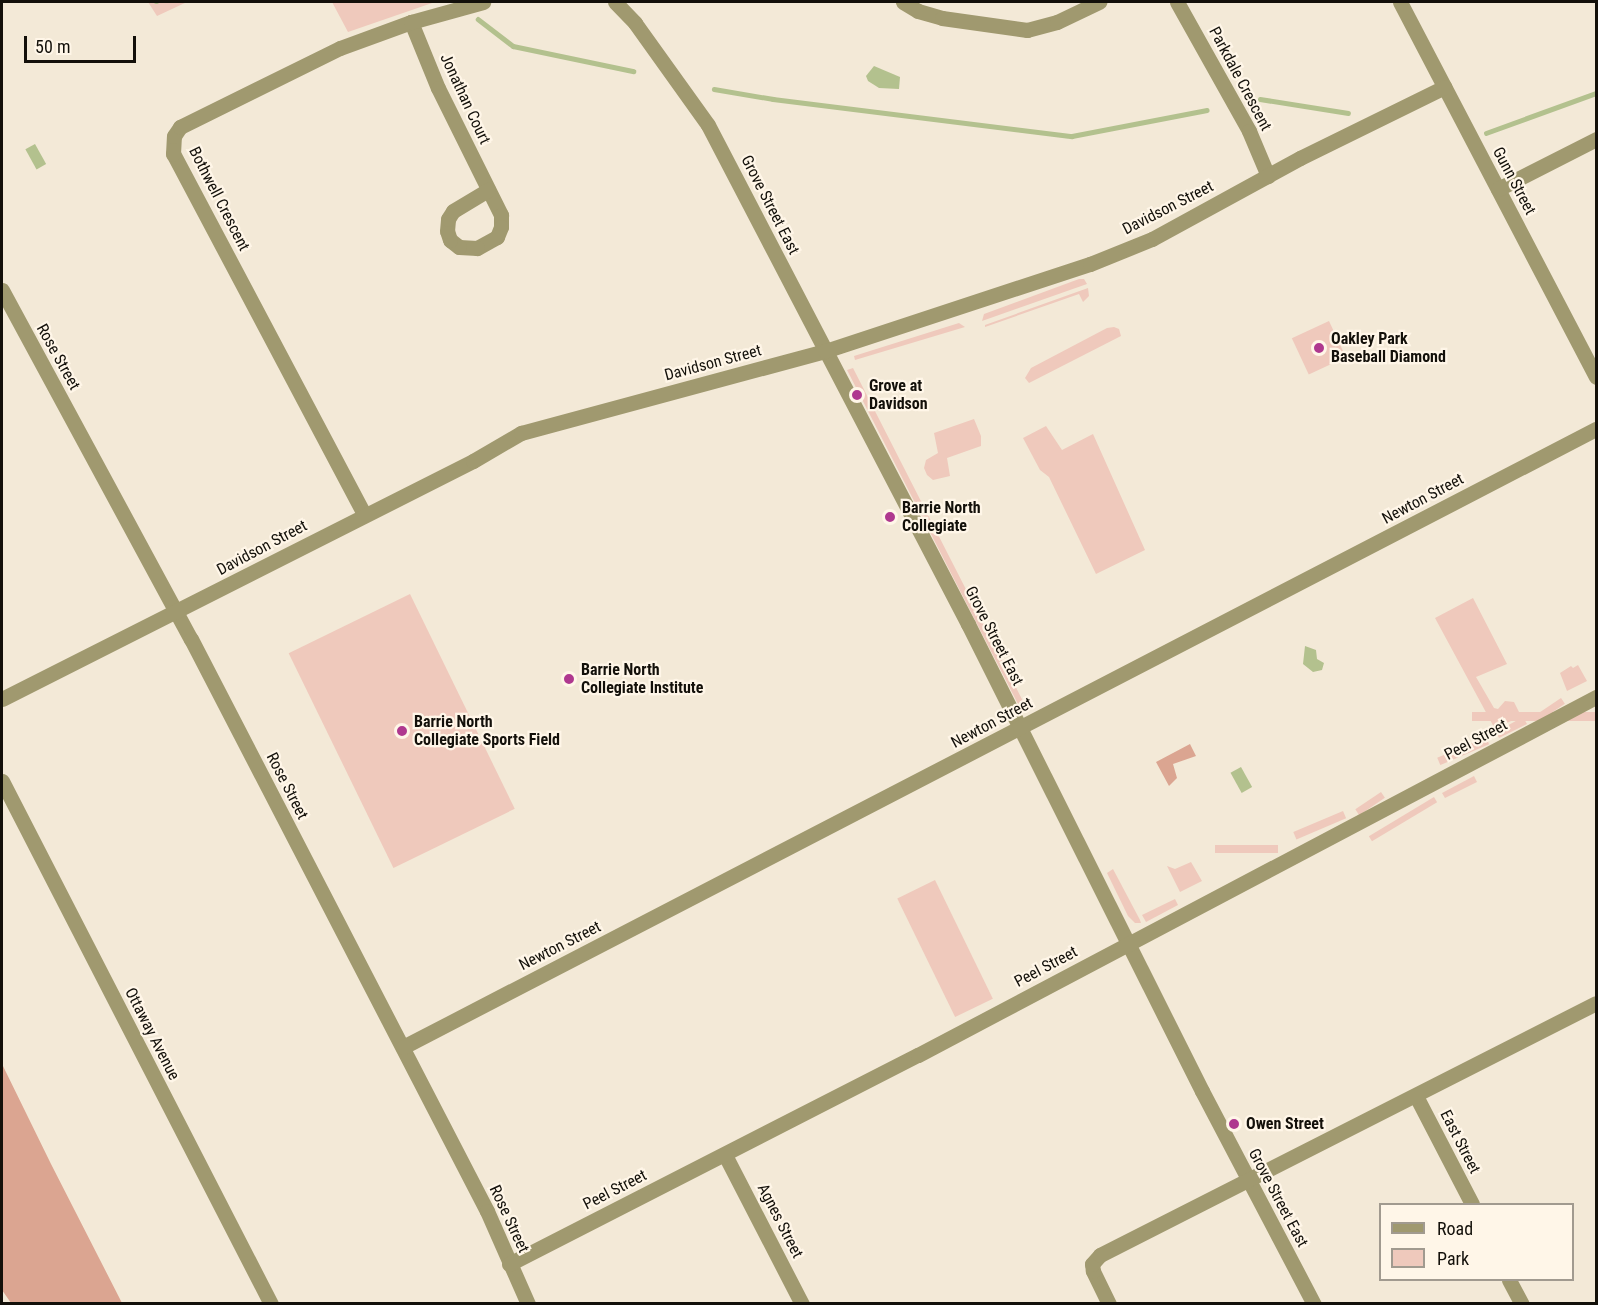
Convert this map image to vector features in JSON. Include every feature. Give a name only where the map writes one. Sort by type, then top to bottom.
[{"type":"street","name":"Bothwell Crescent","points":[[364,514],[173,154],[174,136],[180,127],[340,48],[411,22],[483,2]]},
{"type":"street","name":"Grove Street East","points":[[615,2],[635,23],[708,125],[1021,728],[1248,1180],[1314,1304]]},
{"type":"street","points":[[903,2],[918,11],[942,18],[1027,30],[1057,22],[1099,2]]},
{"type":"street","name":"Parkdale Crescent","points":[[1177,2],[1249,131],[1268,176]]},
{"type":"street","name":"Gunn Street","points":[[1400,2],[1596,377]]},
{"type":"street","name":"Jonathan Court","points":[[411,22],[438,88],[488,190]]},
{"type":"street","name":"Davidson Street","points":[[2,699],[364,514],[473,461],[522,433],[825,351],[1064,273],[1136,246],[1444,87]]},
{"type":"street","points":[[1498,189],[1596,140]]},
{"type":"street","name":"Rose Street","points":[[2,290],[176,612],[403,1047],[487,1211],[528,1304]]},
{"type":"street","name":"Newton Street","points":[[403,1047],[1596,429]]},
{"type":"street","name":"Peel Street","points":[[509,1264],[725,1155],[1596,697]]},
{"type":"street","name":"Ottaway Avenue","points":[[2,781],[271,1304]]},
{"type":"street","points":[[1109,1304],[1093,1271],[1092,1264],[1100,1254],[1596,1003]]},
{"type":"street","name":"East Street","points":[[1416,1096],[1471,1203]]},
{"type":"street","name":"Agnes Street","points":[[725,1155],[802,1304]]},
{"type":"street","points":[[1510,1281],[1522,1304]]},
{"type":"green space","points":[[148,2],[187,2],[157,16]]},
{"type":"green space","points":[[332,2],[435,2],[348,32]]},
{"type":"green space","points":[[1084,279],[1087,284],[982,321],[984,314]]},
{"type":"green space","points":[[1088,288],[1089,296],[1083,302],[1079,294],[985,327],[985,325]]},
{"type":"green space","name":"Oakley Park Baseball Diamond","points":[[1329,321],[1346,357],[1309,375],[1292,338]]},
{"type":"green space","points":[[959,323],[965,327],[855,360],[854,356]]},
{"type":"green space","points":[[1107,328],[1119,329],[1121,336],[1029,383],[1025,378],[1031,368]]},
{"type":"green space","points":[[853,368],[1027,709],[1019,706],[847,370]]},
{"type":"green space","points":[[974,419],[981,436],[981,446],[947,458],[950,476],[933,480],[924,468],[926,460],[938,453],[934,433]]},
{"type":"green space","points":[[1046,426],[1062,450],[1093,434],[1145,550],[1096,574],[1049,477],[1040,470],[1023,438]]},
{"type":"green space","name":"Barrie North Collegiate Sports Field","points":[[410,594],[515,809],[393,868],[289,653]]},
{"type":"green space","points":[[1473,598],[1507,664],[1476,677],[1494,708],[1498,709],[1505,701],[1514,702],[1521,716],[1495,729],[1435,618]]},
{"type":"green space","points":[[1578,665],[1587,681],[1567,691],[1560,673],[1571,666],[1573,668]]},
{"type":"green space","points":[[1561,698],[1565,704],[1540,721],[1536,715]]},
{"type":"green space","points":[[1472,712],[1596,712],[1596,721],[1472,721]]},
{"type":"green space","points":[[1523,717],[1527,724],[1499,738],[1496,732]]},
{"type":"green space","points":[[1486,737],[1489,744],[1440,765],[1437,758]]},
{"type":"green space","points":[[1474,776],[1477,782],[1445,798],[1442,793]]},
{"type":"green space","points":[[1381,792],[1385,798],[1359,815],[1355,809]]},
{"type":"green space","points":[[1434,797],[1437,802],[1372,841],[1369,836]]},
{"type":"green space","points":[[1343,811],[1346,818],[1296,839],[1293,832]]},
{"type":"green space","points":[[1215,845],[1278,845],[1278,853],[1215,853]]},
{"type":"green space","points":[[1191,862],[1202,881],[1180,892],[1167,866],[1175,869]]},
{"type":"green space","points":[[1113,869],[1141,923],[1135,923],[1128,916],[1107,873]]},
{"type":"green space","points":[[935,880],[993,999],[955,1017],[897,898]]},
{"type":"green space","points":[[1175,899],[1178,905],[1146,922],[1142,915]]},
{"type":"shaded area","points":[[874,66],[900,77],[899,89],[879,88],[868,81],[866,76]]},
{"type":"shaded area","points":[[35,144],[46,164],[37,169],[25,149]]},
{"type":"shaded area","points":[[1305,646],[1316,650],[1317,659],[1324,663],[1322,670],[1313,672],[1303,664]]},
{"type":"shaded area","points":[[1190,744],[1196,756],[1173,764],[1177,778],[1169,786],[1156,762]]},
{"type":"shaded area","points":[[1241,767],[1252,787],[1242,793],[1231,773]]},
{"type":"shaded area","points":[[2,1064],[122,1303],[11,1303],[2,1290]]},
{"type":"waterway","points":[[478,19],[513,46],[633,71]]},
{"type":"waterway","points":[[714,89],[773,99],[1072,136],[1207,110]]},
{"type":"waterway","points":[[1486,133],[1596,93]]},
{"type":"waterway","points":[[1260,99],[1348,113]]},
{"type":"place","name":"Oakley Park Baseball Diamond","points":[[1319,348]]},
{"type":"place","name":"Grove at Davidson","points":[[857,395]]},
{"type":"place","name":"Barrie North Collegiate","points":[[890,517]]},
{"type":"place","name":"Barrie North Collegiate Institute","points":[[569,679]]},
{"type":"place","name":"Barrie North Collegiate Sports Field","points":[[402,731]]},
{"type":"place","name":"Owen Street","points":[[1234,1124]]}]
